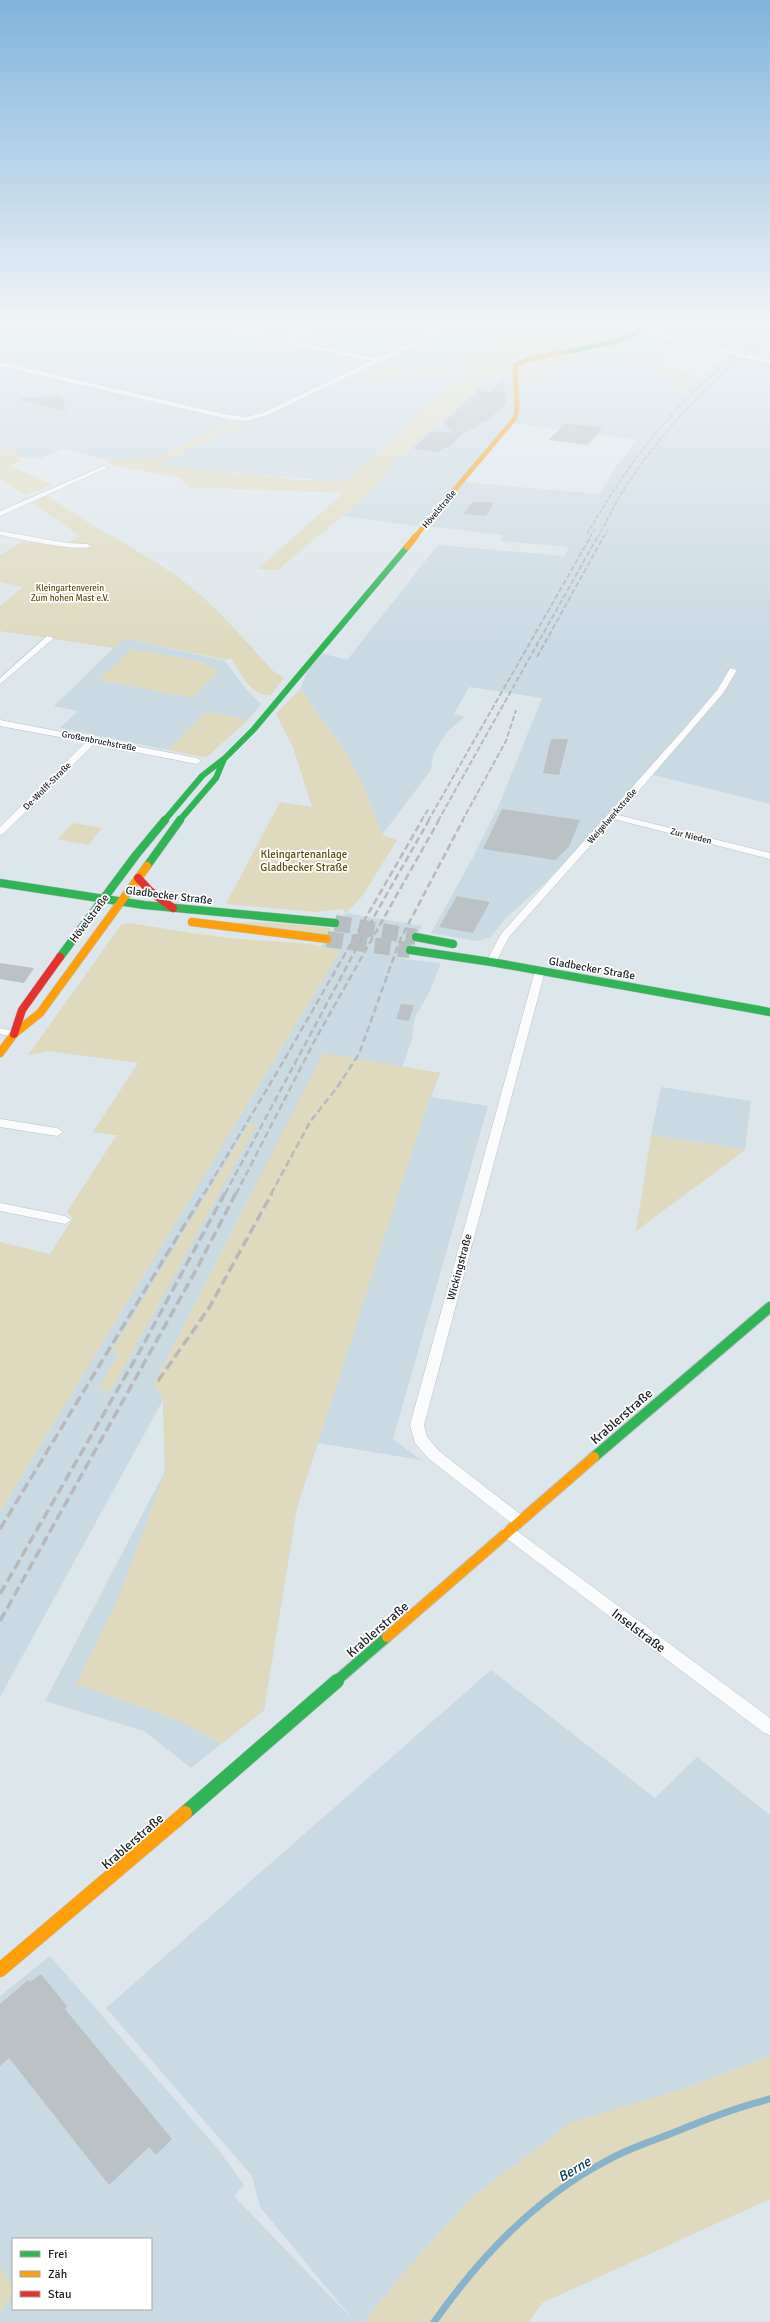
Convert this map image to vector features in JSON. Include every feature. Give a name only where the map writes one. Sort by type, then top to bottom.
[{"type":"main road","name":"Hövelstraße","points":[[14,1034],[22,1010],[95,908],[153,834],[202,776],[225,758],[264,717],[506,428]]},
{"type":"main road","name":"Hövelstraße","points":[[0,1053],[14,1034],[40,1013],[117,912],[138,878],[173,828],[216,778],[225,758]]},
{"type":"main road","points":[[138,878],[150,891],[174,908]]},
{"type":"main road","name":"Gladbecker Straße","points":[[0,883],[122,902],[335,923]]},
{"type":"main road","points":[[83,906],[117,912]]},
{"type":"main road","points":[[182,921],[327,940]]},
{"type":"main road","points":[[416,937],[460,945]]},
{"type":"main road","name":"Gladbecker Straße","points":[[410,950],[491,962],[770,1012]]},
{"type":"main road","points":[[492,951],[509,954]]},
{"type":"main road","points":[[755,999],[770,1002]]},
{"type":"main road","name":"Krablerstraße","points":[[0,1970],[106,1882],[514,1527],[770,1307]]},
{"type":"street","points":[[0,514],[106,467]]},
{"type":"street","points":[[0,533],[67,545],[87,546]]},
{"type":"street","points":[[0,682],[50,638]]},
{"type":"street","name":"Weigelwerkstraße","points":[[491,962],[492,951],[550,888],[722,690],[733,670]]},
{"type":"street","name":"Großenbruchstraße","points":[[0,723],[197,761]]},
{"type":"street","name":"De-Wolff-Straße","points":[[0,832],[93,740]]},
{"type":"street","name":"Zur Nieden","points":[[612,816],[770,856]]},
{"type":"street","name":"Wickingstraße","points":[[514,1527],[434,1455],[420,1439],[417,1425],[540,971]]},
{"type":"street","points":[[0,1031],[14,1034]]},
{"type":"street","points":[[0,1123],[57,1132]]},
{"type":"street","points":[[0,1207],[65,1220]]},
{"type":"street","name":"Inselstraße","points":[[514,1527],[770,1728]]},
{"type":"shaded area","points":[[0,428],[219,428],[155,458],[105,460],[63,449],[41,458],[22,458],[18,452],[0,447]]},
{"type":"shaded area","points":[[232,428],[405,428],[348,480],[339,482],[157,465]]},
{"type":"shaded area","points":[[431,428],[505,428],[422,527],[343,516],[374,488],[392,463]]},
{"type":"shaded area","points":[[551,428],[770,428],[770,804],[649,774],[544,884],[505,919],[491,937],[477,941],[431,933],[472,859],[499,805],[542,698],[469,687],[454,714],[465,717],[447,732],[433,754],[431,770],[382,835],[364,787],[346,752],[300,689],[308,669],[321,653],[347,660],[438,545],[564,556],[569,547],[500,541],[502,535],[426,526],[464,482],[599,494],[616,467],[637,440]]},
{"type":"shaded area","points":[[124,638],[225,661],[245,688],[261,704],[248,720],[206,712],[168,750],[60,728],[78,711],[54,706]]},
{"type":"shaded area","points":[[346,913],[422,926],[404,959],[441,963],[428,995],[415,1017],[412,1039],[402,1068],[440,1073],[431,1097],[488,1106],[393,1439],[421,1460],[318,1443],[297,1507],[264,1710],[191,1768],[144,1731],[45,1701],[165,1471],[163,1400],[0,1697],[0,1512],[40,1445],[322,945]]},
{"type":"shaded area","points":[[661,1087],[751,1101],[745,1150],[651,1135]]},
{"type":"shaded area","points":[[491,1670],[655,1798],[697,1757],[770,1815],[770,2056],[683,2089],[472,2197],[401,2276],[364,2322],[0,2322],[0,2311],[12,2298],[12,2310],[152,2310],[152,2238],[12,2238],[12,2285],[0,2267],[0,1996],[50,1956],[218,2149],[244,2185],[234,2196],[354,2321],[260,2207],[252,2176],[106,2008]]},
{"type":"green space","points":[[218,428],[233,428],[157,465],[306,480],[345,481],[405,428],[431,428],[392,463],[374,488],[365,497],[278,570],[258,569],[343,493],[188,487],[181,478],[113,466],[105,460],[155,458]]},
{"type":"green space","points":[[0,447],[18,452],[22,462],[9,465],[53,485],[25,495],[0,480]]},
{"type":"green space","name":"Kleingartenverein Zum hohen Mast e.V.","points":[[47,495],[78,516],[159,564],[202,596],[273,671],[284,678],[271,695],[264,695],[252,688],[247,683],[231,658],[225,660],[124,638],[114,648],[0,631],[0,606],[23,587],[0,582],[0,555],[23,541],[33,543],[36,541],[64,546],[80,536],[31,502]]},
{"type":"green space","points":[[132,649],[199,661],[219,671],[192,698],[98,680]]},
{"type":"green space","name":"Kleingartenanlage Gladbecker Straße","points":[[300,689],[346,752],[364,787],[382,835],[397,840],[363,895],[346,913],[342,909],[316,912],[226,904],[280,802],[312,807],[293,747],[276,714]]},
{"type":"green space","points":[[206,712],[248,720],[208,756],[203,757],[168,750]]},
{"type":"green space","points":[[73,823],[102,828],[88,845],[58,839]]},
{"type":"green space","points":[[227,922],[280,923],[331,928],[327,935]]},
{"type":"green space","points":[[128,923],[222,937],[308,944],[329,948],[340,952],[0,1512],[0,1242],[50,1254],[73,1218],[67,1212],[116,1136],[121,1136],[93,1132],[138,1063],[48,1051],[28,1055],[121,925]]},
{"type":"green space","points":[[323,1053],[440,1073],[430,1097],[297,1507],[264,1710],[221,1744],[180,1721],[76,1684],[121,1592],[165,1471],[163,1399],[154,1384]]},
{"type":"green space","points":[[250,1123],[257,1124],[111,1391],[98,1388],[119,1354],[111,1352]]},
{"type":"green space","points":[[651,1135],[745,1150],[636,1231]]},
{"type":"green space","points":[[770,2056],[770,2199],[542,2303],[529,2322],[364,2322],[401,2276],[472,2197],[572,2122],[683,2089]]},
{"type":"green space","points":[[0,2267],[12,2285],[12,2298],[0,2311]]},
{"type":"building","points":[[449,428],[469,428],[449,447],[445,447],[439,452],[413,449],[432,431],[455,433]]},
{"type":"building","points":[[560,428],[603,428],[588,445],[548,440]]},
{"type":"building","points":[[472,502],[494,503],[486,516],[463,514]]},
{"type":"building","points":[[551,739],[568,739],[559,775],[543,773]]},
{"type":"building","points":[[502,809],[580,820],[569,847],[555,860],[483,849]]},
{"type":"building","points":[[457,896],[490,902],[473,933],[439,927]]},
{"type":"building","points":[[0,963],[34,968],[24,983],[0,979]]},
{"type":"building","points":[[401,1004],[414,1005],[409,1021],[396,1019]]},
{"type":"building","points":[[41,1974],[67,2006],[65,2009],[172,2139],[156,2155],[149,2147],[109,2185],[9,2058],[0,2066],[0,2004],[28,1980],[30,1982]]},
{"type":"waterway","name":"Berne","points":[[434,2322],[470,2274],[511,2230],[533,2210],[582,2175],[633,2148],[722,2114],[770,2099]]},
{"type":"tunnel","points":[[335,923],[416,937]]},
{"type":"tunnel","points":[[327,939],[410,950]]},
{"type":"railway","points":[[587,534],[625,473],[660,428]]},
{"type":"railway","points":[[598,537],[627,484],[670,428]]},
{"type":"railway","points":[[590,537],[595,529]]},
{"type":"railway","points":[[604,537],[608,530]]},
{"type":"railway","points":[[428,821],[591,536]]},
{"type":"railway","points":[[438,821],[598,536]]},
{"type":"railway","points":[[537,657],[604,536]]},
{"type":"railway","points":[[462,821],[506,741],[516,710]]},
{"type":"railway","points":[[421,821],[429,808]]},
{"type":"railway","points":[[204,1194],[276,1074],[422,820]]},
{"type":"railway","points":[[225,1194],[363,936],[429,820]]},
{"type":"railway","points":[[236,1194],[315,1040],[439,820]]},
{"type":"railway","points":[[271,1194],[310,1122],[338,1086],[359,1054],[400,940],[463,820]]},
{"type":"railway","points":[[0,1529],[204,1193]]},
{"type":"railway","points":[[0,1594],[141,1349],[225,1193]]},
{"type":"railway","points":[[0,1621],[196,1270],[236,1193]]},
{"type":"railway","points":[[158,1381],[209,1308],[272,1193]]},
{"type":"traffic: fast","points":[[60,957],[136,855],[202,776],[225,758],[254,729],[407,547]]},
{"type":"traffic: fast","points":[[147,866],[173,828],[216,778],[224,759]]},
{"type":"traffic: fast","points":[[0,883],[144,905],[335,923]]},
{"type":"traffic: fast","points":[[416,937],[453,944]]},
{"type":"traffic: fast","points":[[410,950],[491,962],[770,1012]]},
{"type":"traffic: fast","points":[[594,1457],[770,1307]]},
{"type":"traffic: fast","points":[[185,1813],[387,1637]]},
{"type":"traffic: slow","points":[[407,547],[506,428]]},
{"type":"traffic: slow","points":[[0,1053],[14,1034],[40,1013],[147,866]]},
{"type":"traffic: slow","points":[[192,922],[327,939]]},
{"type":"traffic: slow","points":[[387,1637],[594,1457]]},
{"type":"traffic: slow","points":[[0,1970],[185,1813]]},
{"type":"traffic: jam","points":[[138,878],[150,891],[173,908]]},
{"type":"traffic: jam","points":[[14,1034],[22,1010],[60,957]]}]
